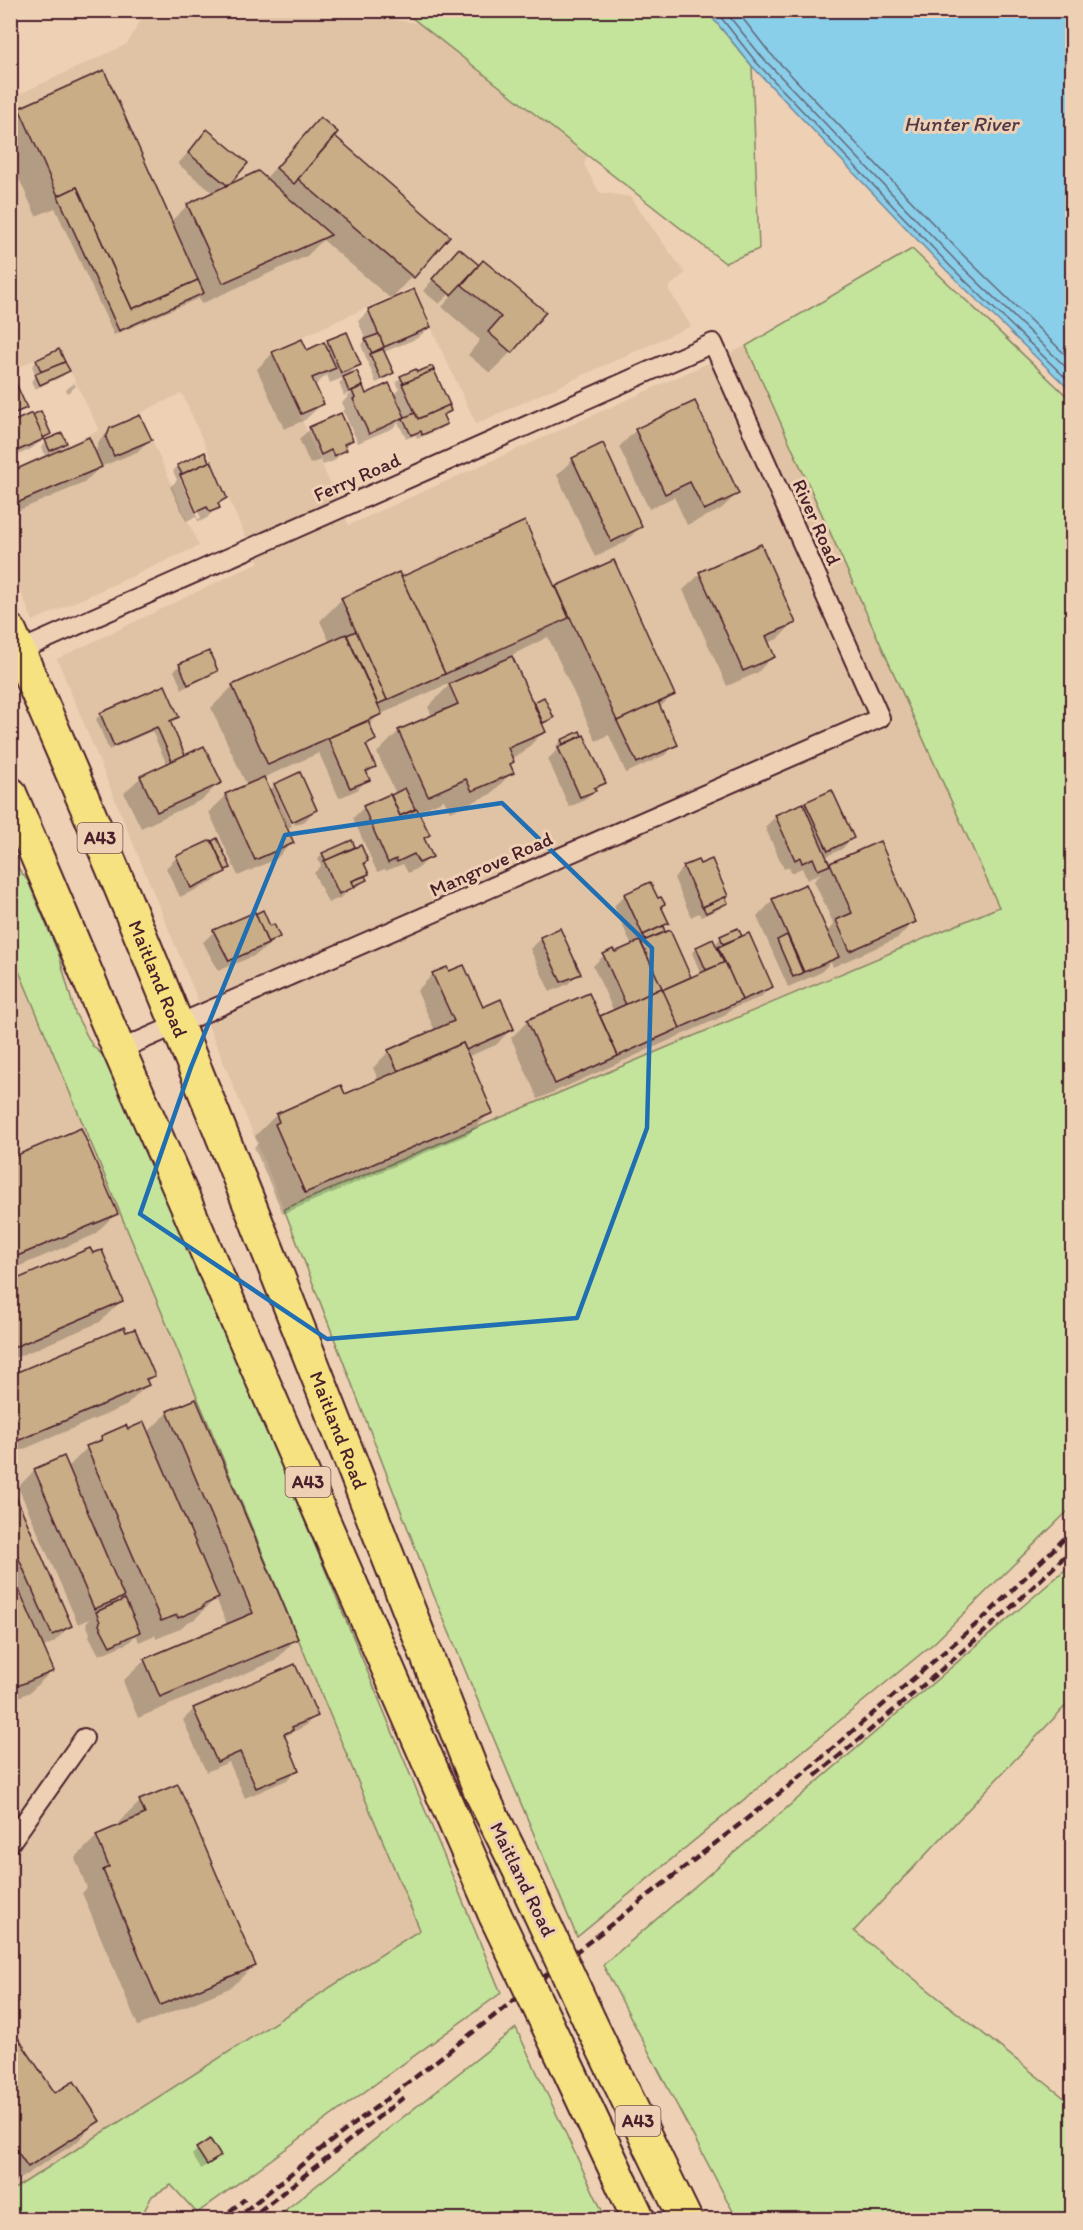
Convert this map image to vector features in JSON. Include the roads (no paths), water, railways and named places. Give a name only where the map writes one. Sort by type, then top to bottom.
[{"type":"highway","name":"Maitland Road","points":[[15,641],[81,790],[178,1025],[480,1791],[686,2220]]},
{"type":"highway","name":"Maitland Road","points":[[10,793],[119,1050],[495,1915],[639,2220]]},
{"type":"street","name":"Ferry Road","points":[[15,641],[713,343]]},
{"type":"street","name":"River Road","points":[[713,343],[880,718]]},
{"type":"street","name":"Mangrove Road","points":[[119,1050],[880,718]]},
{"type":"street","points":[[10,1843],[84,1738]]},
{"type":"water","name":"Hunter River","points":[[707,11],[1072,11],[1072,392],[947,271],[752,66]]},
{"type":"railway","points":[[234,2220],[321,2149],[790,1785],[987,1615],[1072,1531]]},
{"type":"railway","points":[[815,1776],[978,1637],[1072,1549]]},
{"type":"railway","points":[[248,2220],[404,2097]]},
{"type":"railway","points":[[219,2220],[245,2199]]}]
